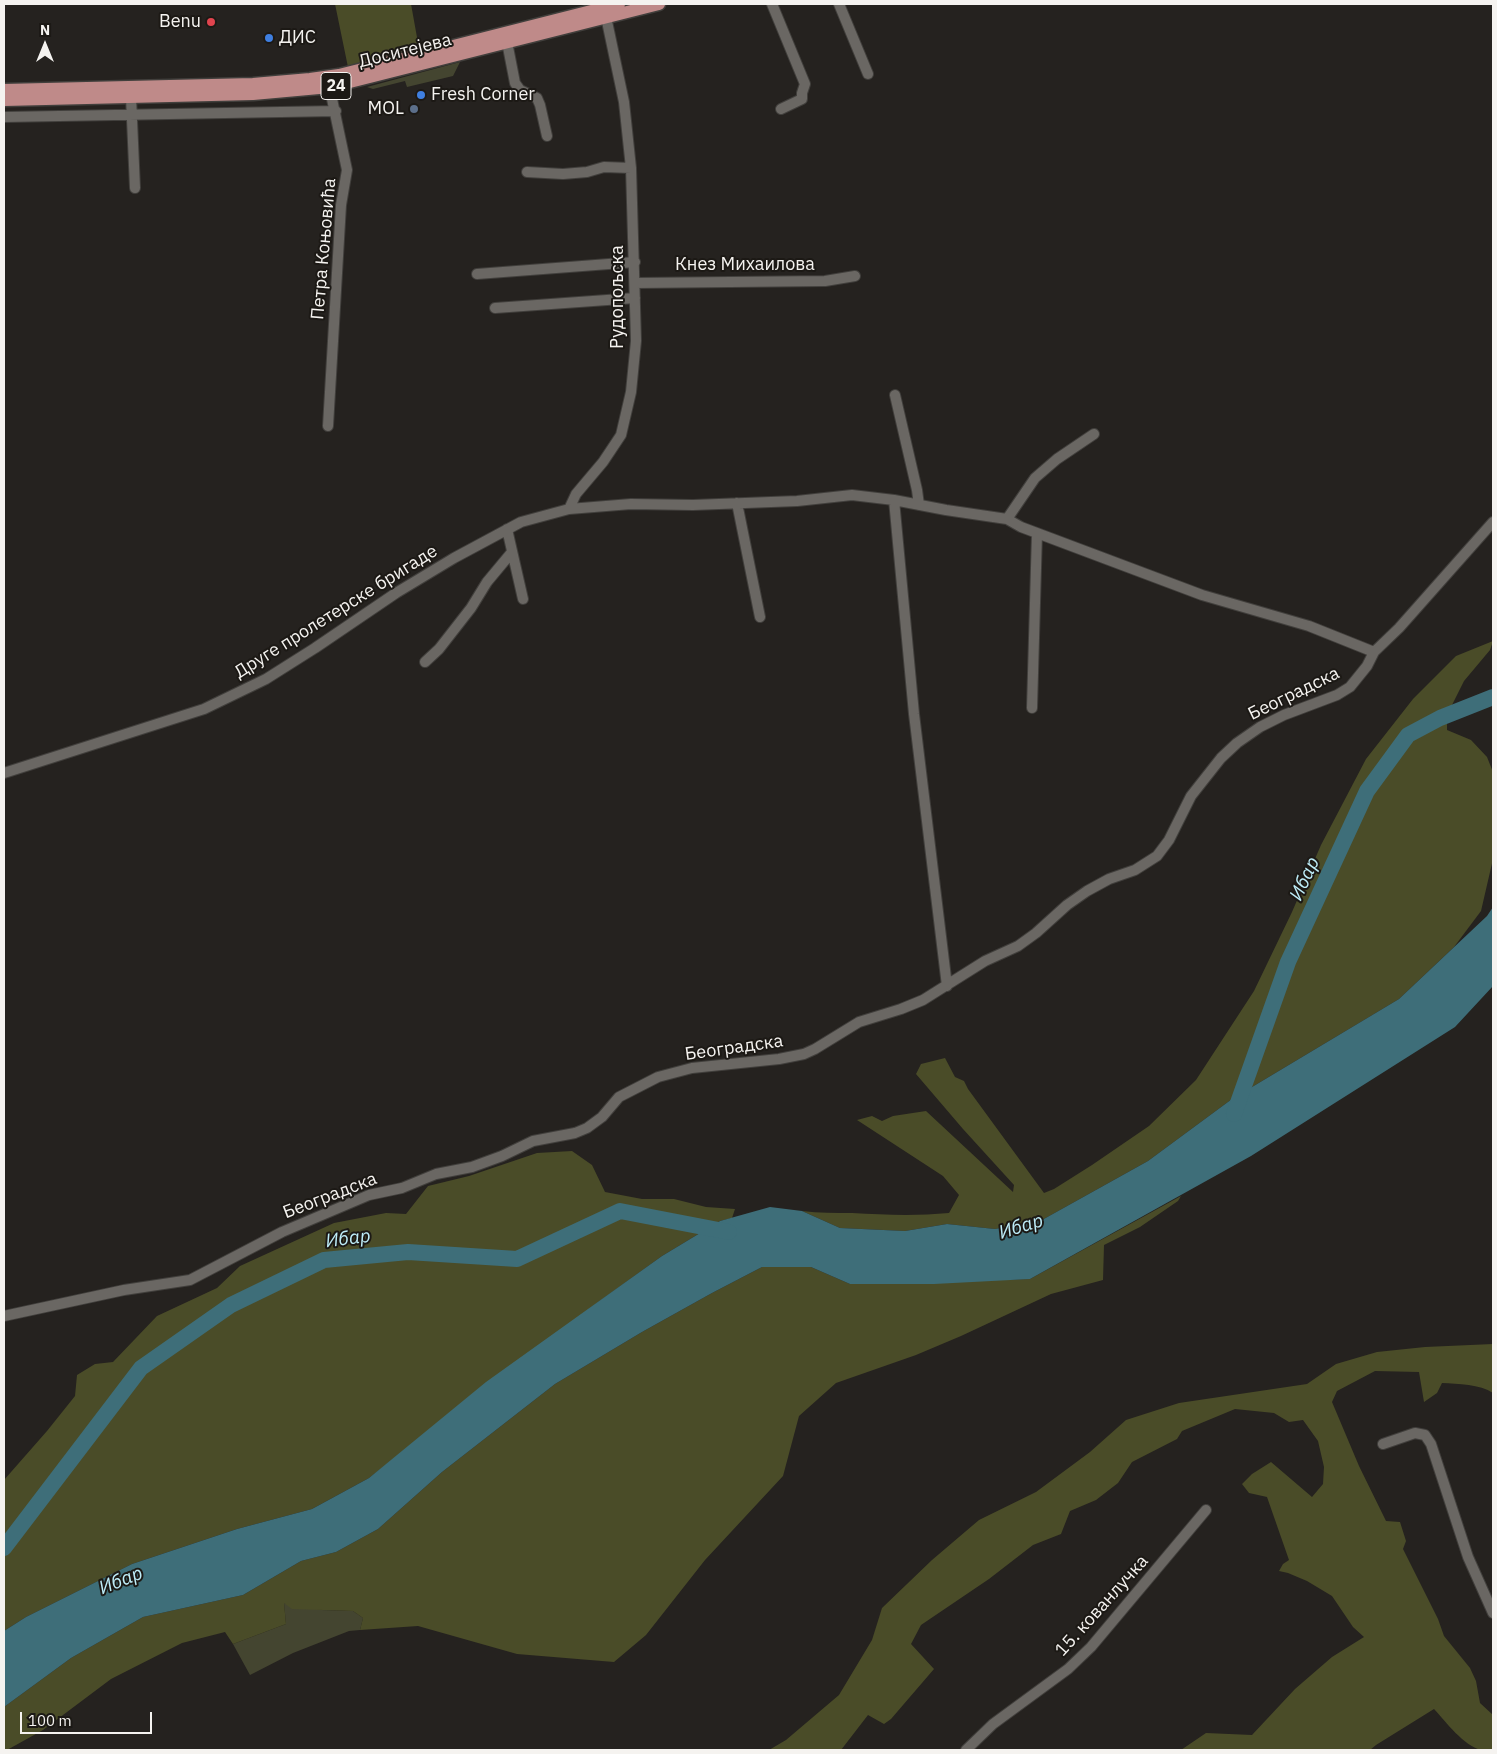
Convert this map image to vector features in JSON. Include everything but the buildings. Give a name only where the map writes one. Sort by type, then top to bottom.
[{"type":"main road","name":"Доситејева","points":[[4,100],[253,94],[328,82],[507,42],[605,12],[618,4]]},
{"type":"main road","name":"Доситејева","points":[[4,90],[328,82],[605,12],[659,4]]},
{"type":"street","points":[[772,4],[805,84],[802,99],[781,109]]},
{"type":"street","points":[[839,4],[868,74]]},
{"type":"street","name":"Рудопољска","points":[[569,509],[576,494],[603,462],[621,435],[631,392],[636,341],[631,168],[624,102],[605,12]]},
{"type":"street","points":[[507,42],[515,83],[520,90],[537,98],[547,136]]},
{"type":"street","name":"Петра Коњовића","points":[[328,82],[336,111],[347,172],[341,205],[328,426]]},
{"type":"street","points":[[131,97],[135,188]]},
{"type":"street","points":[[4,117],[336,111]]},
{"type":"street","points":[[527,172],[562,174],[587,172],[604,167],[631,168]]},
{"type":"street","points":[[477,274],[635,262]]},
{"type":"street","name":"Кнез Михаилова","points":[[635,283],[825,281],[855,276]]},
{"type":"street","points":[[496,308],[635,298]]},
{"type":"street","points":[[895,395],[919,505]]},
{"type":"street","points":[[1007,519],[1035,478],[1057,459],[1094,434]]},
{"type":"street","points":[[569,509],[631,504],[693,505],[796,501],[852,495],[1007,519],[1037,533],[1202,595],[1309,626],[1374,652]]},
{"type":"street","points":[[894,500],[914,714],[947,986]]},
{"type":"street","points":[[737,502],[760,617]]},
{"type":"street","name":"Друге пролетерске бригаде","points":[[4,773],[204,709],[258,683],[315,648],[396,592],[454,558],[531,518],[569,509]]},
{"type":"street","name":"Београдска","points":[[4,1316],[124,1290],[190,1280],[282,1232],[369,1195],[402,1188],[436,1174],[472,1167],[502,1156],[533,1140],[561,1137],[587,1128],[602,1117],[619,1097],[658,1077],[692,1068],[779,1059],[804,1054],[816,1049],[859,1022],[923,1000],[985,961],[1018,946],[1036,933],[1067,905],[1087,891],[1109,879],[1135,870],[1152,860],[1169,840],[1191,796],[1202,780],[1237,743],[1260,727],[1284,715],[1337,696],[1350,688],[1367,666],[1374,652],[1493,522]]},
{"type":"street","points":[[507,529],[523,600]]},
{"type":"street","points":[[1032,708],[1037,533]]},
{"type":"street","points":[[425,662],[439,649],[471,608],[487,582],[512,552]]},
{"type":"street","points":[[1383,1444],[1415,1433],[1425,1435],[1431,1444],[1468,1558],[1493,1613]]},
{"type":"street","name":"15. кованлучка","points":[[966,1750],[993,1724],[1068,1669],[1091,1646],[1206,1510]]},
{"type":"green space","points":[[335,4],[411,4],[420,54],[349,72]]},
{"type":"green space","points":[[460,62],[453,76],[407,87],[405,81],[373,89],[367,87]]},
{"type":"green space","points":[[1493,641],[1490,650],[1464,681],[1447,715],[1447,730],[1471,740],[1487,757],[1493,772],[1493,859],[1481,911],[1454,947],[1399,999],[1232,1099],[1148,1161],[1042,1220],[995,1229],[947,1224],[905,1231],[840,1228],[802,1211],[901,1215],[949,1213],[959,1195],[943,1176],[857,1120],[872,1116],[882,1121],[893,1116],[926,1111],[1013,1192],[1014,1185],[916,1074],[921,1064],[945,1058],[955,1077],[964,1081],[1044,1193],[1054,1189],[1092,1165],[1149,1126],[1196,1080],[1254,991],[1292,912],[1321,845],[1366,759],[1413,699],[1456,656]]},
{"type":"green space","points":[[572,1151],[592,1165],[605,1192],[642,1199],[674,1199],[706,1207],[735,1209],[732,1218],[720,1221],[662,1256],[597,1303],[369,1478],[312,1509],[237,1529],[132,1564],[26,1617],[4,1631],[4,1480],[75,1396],[77,1375],[95,1364],[113,1362],[157,1316],[217,1288],[240,1266],[334,1223],[386,1213],[406,1214],[428,1186],[469,1176],[537,1153]]},
{"type":"green space","points":[[1181,1196],[1178,1201],[1140,1227],[1104,1245],[1103,1280],[1051,1294],[916,1355],[836,1383],[799,1416],[783,1476],[705,1560],[646,1635],[614,1662],[517,1654],[418,1626],[360,1630],[363,1618],[353,1611],[292,1609],[284,1603],[286,1624],[233,1644],[225,1632],[182,1643],[111,1679],[43,1730],[4,1750],[4,1707],[71,1658],[143,1617],[243,1595],[301,1561],[336,1552],[378,1529],[442,1472],[555,1384],[642,1332],[762,1267],[811,1267],[850,1284],[1030,1279]]},
{"type":"green space","points":[[1493,1344],[1493,1393],[1475,1386],[1442,1383],[1437,1393],[1424,1402],[1419,1372],[1375,1371],[1337,1391],[1332,1402],[1359,1466],[1386,1521],[1400,1522],[1406,1541],[1403,1549],[1438,1619],[1444,1636],[1470,1668],[1476,1681],[1480,1703],[1493,1715],[1493,1750],[1481,1750],[1468,1744],[1434,1709],[1370,1750],[1181,1750],[1206,1733],[1252,1735],[1295,1689],[1332,1657],[1364,1637],[1353,1627],[1332,1596],[1307,1581],[1279,1571],[1283,1564],[1289,1560],[1267,1497],[1249,1493],[1242,1484],[1252,1474],[1271,1462],[1312,1497],[1323,1484],[1324,1467],[1318,1441],[1303,1420],[1289,1422],[1274,1413],[1235,1409],[1182,1431],[1177,1439],[1132,1462],[1118,1483],[1096,1500],[1070,1511],[1061,1534],[1033,1545],[989,1579],[921,1625],[911,1644],[934,1669],[891,1719],[884,1724],[868,1715],[841,1750],[769,1750],[786,1740],[839,1695],[872,1640],[882,1608],[932,1560],[979,1520],[1036,1492],[1090,1452],[1126,1420],[1179,1403],[1307,1384],[1336,1364],[1377,1352],[1425,1347]]},
{"type":"green space","points":[[284,1603],[323,1610],[353,1611],[363,1618],[360,1630],[349,1631],[293,1653],[250,1675],[233,1644],[286,1624]]},
{"type":"water","points":[[1493,907],[1493,986],[1455,1027],[1251,1156],[1030,1279],[934,1284],[850,1284],[811,1267],[762,1267],[642,1332],[555,1384],[442,1472],[378,1529],[336,1552],[301,1561],[243,1595],[143,1617],[71,1658],[4,1707],[4,1631],[26,1617],[132,1564],[237,1529],[312,1509],[369,1478],[486,1382],[662,1256],[720,1221],[770,1207],[802,1211],[840,1228],[905,1231],[947,1224],[995,1229],[1042,1220],[1148,1161],[1232,1099],[1399,999],[1487,916]]},
{"type":"waterway","name":"Ибар","points":[[1234,1114],[1288,962],[1367,791],[1408,735],[1440,718],[1493,697]]},
{"type":"waterway","name":"Ибар","points":[[4,1548],[141,1368],[231,1305],[324,1260],[408,1252],[517,1259],[620,1211],[729,1232]]},
{"type":"place","name":"Benu","points":[[211,22]]},
{"type":"place","name":"ДИС","points":[[269,38]]},
{"type":"place","name":"Fresh Corner","points":[[421,95]]},
{"type":"place","name":"MOL","points":[[414,109]]}]
